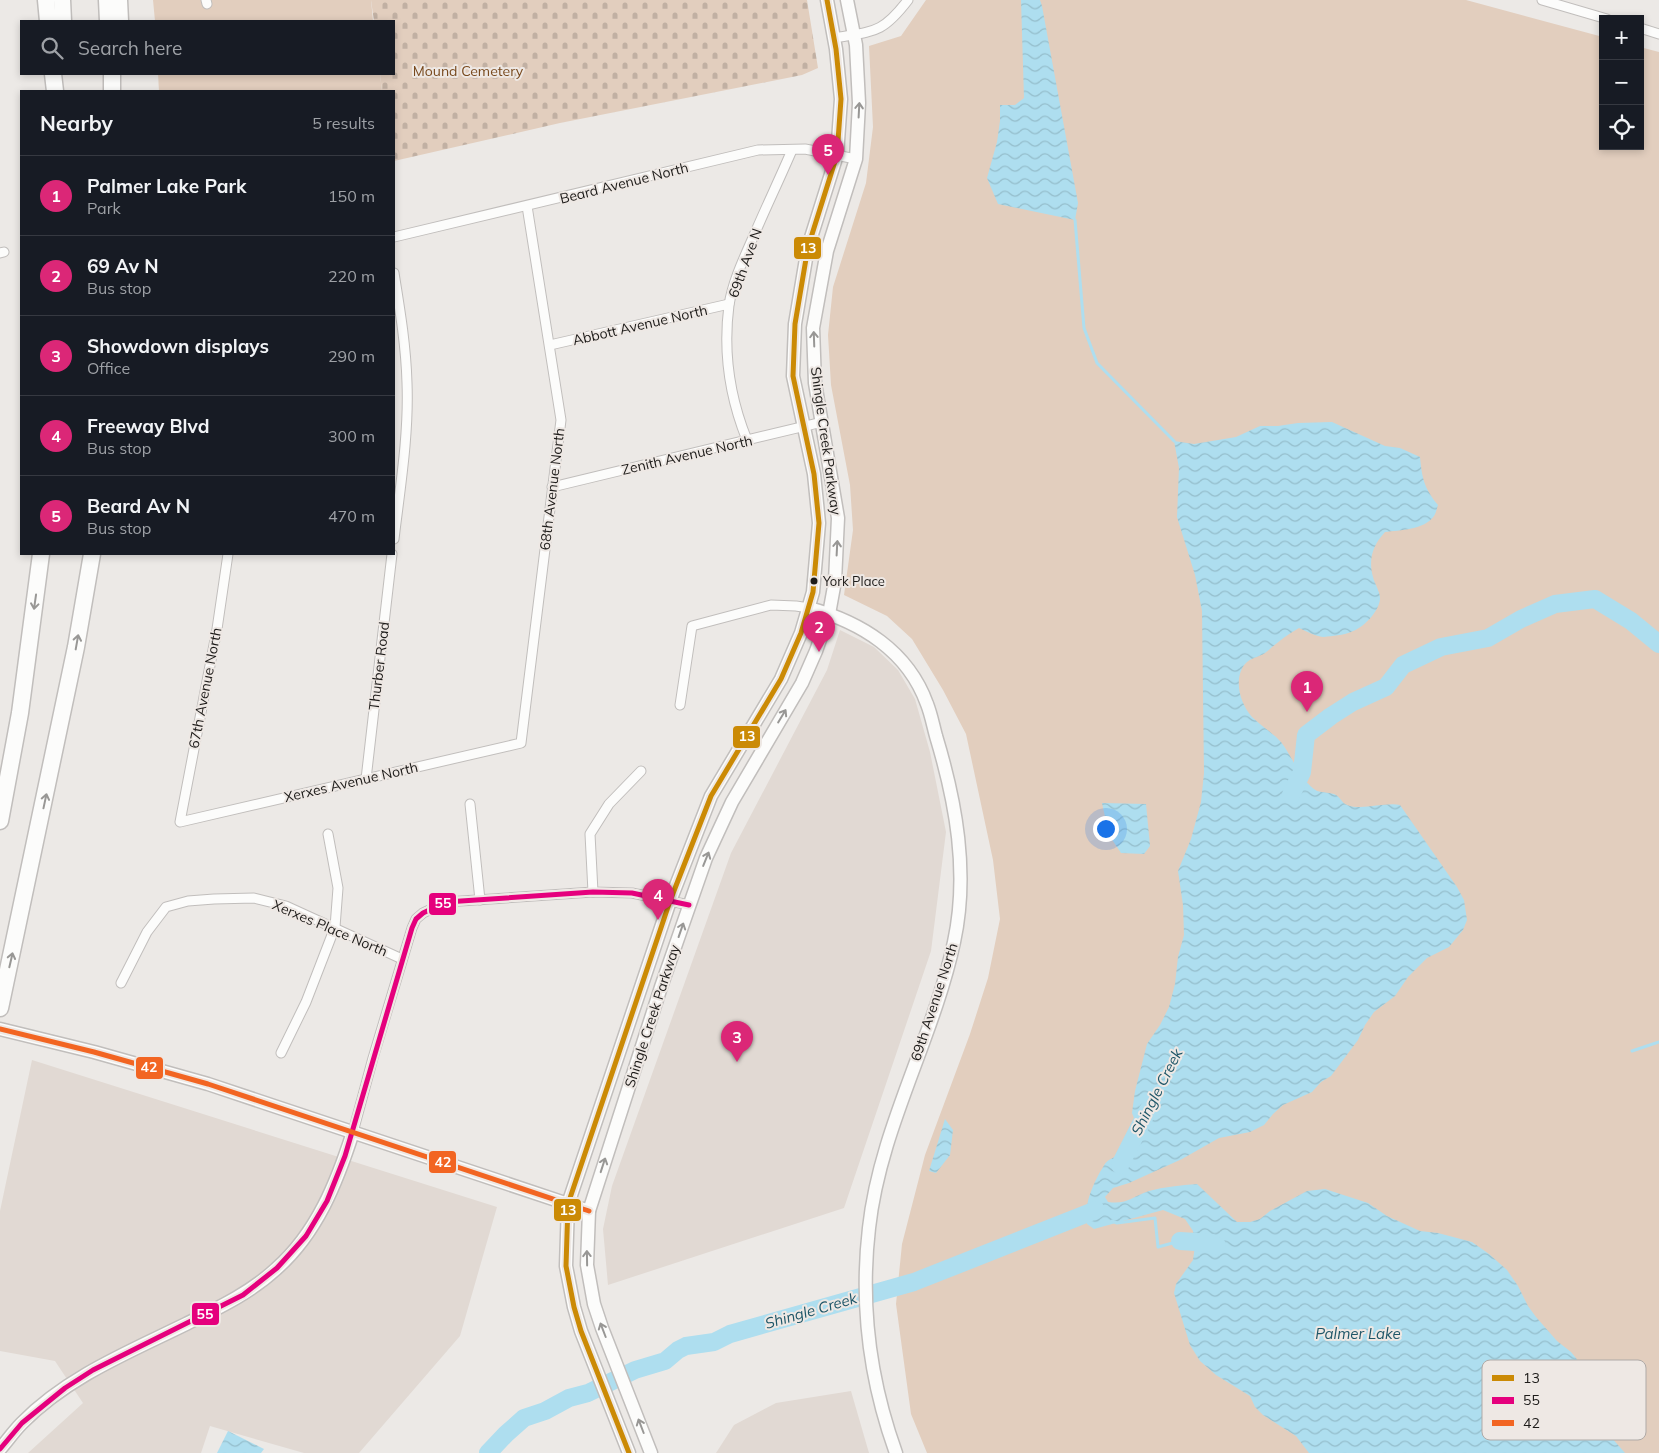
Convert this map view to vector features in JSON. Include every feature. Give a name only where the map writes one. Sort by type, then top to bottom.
[{"type":"highway","points":[[46,0],[48,20]]},
{"type":"highway","points":[[62,0],[63,20]]},
{"type":"highway","points":[[107,0],[108,20]]},
{"type":"highway","points":[[119,0],[120,20]]},
{"type":"highway","points":[[53,75],[55,90]]},
{"type":"highway","points":[[64,75],[64,90]]},
{"type":"highway","points":[[112,75],[112,90]]},
{"type":"highway","points":[[120,75],[120,90]]},
{"type":"highway","points":[[0,821],[21,704],[42,555]]},
{"type":"highway","points":[[0,1008],[76,648],[92,555]]},
{"type":"street","points":[[827,0],[834,38],[872,32],[884,26],[896,16],[908,0]]},
{"type":"street","points":[[847,0],[854,34]]},
{"type":"street","points":[[1542,0],[1599,17]]},
{"type":"street","points":[[1644,29],[1659,34]]},
{"type":"street","name":"Shingle Creek Parkway","points":[[651,1453],[594,1304],[587,1265],[589,1211],[706,858],[732,802],[802,684],[829,614],[835,581],[838,518],[815,384],[814,328],[827,251],[856,159],[859,103],[854,34]]},
{"type":"street","name":"Shingle Creek Parkway","points":[[630,1453],[593,1362],[574,1307],[566,1266],[568,1204],[670,901],[711,796],[781,679],[801,633],[809,608],[816,575],[819,523],[814,474],[793,376],[795,324],[808,247],[837,155],[840,99],[834,38]]},
{"type":"street","name":"Beard Avenue North","points":[[395,237],[758,150],[805,149],[856,159]]},
{"type":"street","name":"69th Ave N","points":[[747,440],[738,418],[730,386],[727,346],[730,304],[741,266],[792,150]]},
{"type":"street","name":"68th Avenue North","points":[[521,742],[561,420],[527,206]]},
{"type":"street","points":[[395,280],[405,350],[407,392],[406,434],[395,530]]},
{"type":"street","name":"Abbott Avenue North","points":[[550,345],[730,304]]},
{"type":"street","name":"Zenith Avenue North","points":[[552,487],[747,440],[759,439],[822,422]]},
{"type":"street","name":"67th Avenue North","points":[[180,822],[217,629],[228,555]]},
{"type":"street","name":"Thurber Road","points":[[366,779],[392,555]]},
{"type":"street","points":[[680,704],[692,626],[771,605],[809,608]]},
{"type":"street","name":"69th Avenue North","points":[[809,608],[829,614],[870,633],[894,652],[906,666],[927,703],[950,788],[958,839],[960,867],[958,916],[948,966],[903,1098],[877,1183],[869,1227],[866,1312],[870,1348],[875,1380],[896,1453]]},
{"type":"street","name":"Xerxes Avenue North","points":[[180,822],[521,742]]},
{"type":"street","points":[[593,892],[590,834],[609,804],[642,770]]},
{"type":"street","points":[[470,804],[480,900]]},
{"type":"street","points":[[281,1053],[306,1002],[335,927],[338,888],[328,834]]},
{"type":"street","points":[[0,1449],[22,1423],[72,1383],[93,1370],[243,1295],[277,1268],[306,1236],[327,1201],[353,1132],[402,959],[416,919],[423,912],[446,902],[593,892],[632,893],[689,905]]},
{"type":"street","name":"Xerxes Place North","points":[[122,983],[147,932],[166,907],[196,900],[254,898],[286,906],[402,959]]},
{"type":"street","points":[[0,1029],[103,1054],[208,1084],[589,1211]]},
{"type":"shaded area","points":[[840,630],[874,647],[898,670],[915,699],[930,752],[946,832],[931,951],[844,1208],[608,1285],[603,1229],[612,1186],[731,853],[827,670]]},
{"type":"shaded area","points":[[32,1060],[497,1207],[460,1336],[359,1453],[304,1453],[210,1426],[201,1453],[28,1453],[83,1403],[55,1361],[0,1351],[0,1211]]},
{"type":"shaded area","points":[[851,1391],[869,1453],[716,1453],[734,1425],[776,1403]]},
{"type":"green space","points":[[153,0],[371,0],[373,20],[155,20]]},
{"type":"green space","name":"Mound Cemetery","points":[[371,0],[807,0],[818,68],[802,75],[560,123],[395,161],[395,90],[382,90],[380,75],[395,75],[395,20],[374,20]]},
{"type":"green space","points":[[926,0],[1466,0],[1599,36],[1599,150],[1644,150],[1644,48],[1659,52],[1659,1453],[927,1453],[911,1414],[896,1304],[902,1244],[925,1155],[970,1034],[988,978],[1000,919],[993,860],[966,734],[943,690],[912,639],[887,616],[844,595],[853,530],[850,485],[831,385],[828,335],[833,287],[866,183],[873,127],[869,46],[901,36]]},
{"type":"green space","points":[[158,75],[380,75],[382,90],[159,90]]},
{"type":"water","points":[[1021,0],[1040,0],[1042,6],[1078,203],[1075,220],[998,204],[987,178],[997,142],[1000,105],[1015,105],[1024,98]]},
{"type":"water","name":"Palmer Lake","points":[[1332,422],[1385,446],[1400,448],[1420,457],[1424,482],[1438,505],[1430,521],[1418,527],[1385,532],[1377,542],[1371,558],[1371,564],[1380,599],[1374,614],[1365,623],[1348,633],[1324,637],[1299,628],[1294,631],[1265,653],[1249,660],[1245,664],[1239,677],[1241,698],[1252,717],[1281,742],[1302,776],[1317,791],[1334,794],[1345,804],[1353,807],[1400,805],[1457,887],[1464,900],[1467,920],[1463,930],[1449,947],[1427,958],[1408,977],[1395,996],[1374,1012],[1358,1040],[1331,1076],[1321,1082],[1312,1092],[1283,1105],[1264,1125],[1250,1132],[1219,1138],[1182,1159],[1129,1183],[1113,1188],[1105,1197],[1108,1202],[1115,1203],[1130,1200],[1143,1193],[1155,1190],[1197,1184],[1237,1222],[1250,1222],[1260,1219],[1270,1211],[1307,1191],[1325,1189],[1368,1203],[1387,1216],[1420,1231],[1438,1233],[1472,1242],[1507,1270],[1536,1317],[1557,1341],[1578,1360],[1482,1360],[1482,1440],[1614,1440],[1625,1453],[1309,1453],[1296,1436],[1263,1415],[1255,1407],[1250,1396],[1216,1375],[1200,1361],[1190,1345],[1174,1293],[1176,1284],[1193,1260],[1195,1246],[1193,1231],[1185,1219],[1163,1210],[1094,1229],[1087,1224],[1086,1210],[1089,1197],[1100,1172],[1108,1161],[1129,1149],[1138,1136],[1132,1113],[1135,1091],[1147,1044],[1169,1007],[1175,984],[1178,957],[1184,935],[1183,905],[1178,871],[1191,839],[1201,802],[1204,773],[1202,611],[1195,575],[1177,517],[1179,468],[1174,441],[1194,444],[1236,437],[1260,426]]},
{"type":"water","points":[[1102,803],[1146,804],[1150,846],[1144,854],[1121,853],[1109,835]]},
{"type":"water","points":[[945,1119],[953,1130],[950,1155],[936,1173],[929,1171]]},
{"type":"water","points":[[228,1431],[264,1449],[261,1453],[217,1453]]},
{"type":"waterway","points":[[1075,220],[1084,328],[1097,363],[1174,441]]},
{"type":"waterway","name":"Shingle Creek","points":[[1291,795],[1302,772],[1306,735],[1353,702],[1386,687],[1403,665],[1441,647],[1488,638],[1521,619],[1555,604],[1595,599],[1631,621],[1659,644]]},
{"type":"waterway","points":[[1632,1051],[1659,1042]]},
{"type":"waterway","name":"Shingle Creek","points":[[1120,1165],[1148,1110]]},
{"type":"waterway","name":"Shingle Creek","points":[[488,1453],[524,1418],[545,1411],[569,1398],[588,1393],[635,1370],[665,1361],[686,1346],[714,1342],[730,1334],[914,1282],[1096,1210]]},
{"type":"waterway","points":[[1112,1221],[1117,1223],[1155,1218],[1158,1247],[1180,1241]]},
{"type":"waterway","points":[[1180,1241],[1212,1243],[1217,1246]]},
{"type":"transit line","name":"13","points":[[629,1453],[581,1331],[574,1307],[566,1266],[568,1204],[670,901],[711,796],[781,679],[801,633],[813,592],[819,523],[814,474],[793,376],[795,324],[808,247],[837,155],[841,99],[836,49],[827,0]]},
{"type":"transit line","name":"55","points":[[0,1449],[22,1423],[65,1388],[93,1370],[243,1295],[277,1268],[306,1236],[327,1201],[345,1156],[412,928],[416,919],[423,913],[446,902],[593,892],[632,893],[689,905]]},
{"type":"transit line","name":"42","points":[[0,1029],[94,1052],[208,1084],[589,1211]]},
{"type":"place","name":"Beard Av N","points":[[828,175]]},
{"type":"place","name":"York Place","points":[[814,581]]},
{"type":"place","name":"69 Av N","points":[[819,652]]},
{"type":"place","name":"Palmer Lake Park","points":[[1307,712]]},
{"type":"place","name":"Freeway Blvd","points":[[658,920]]},
{"type":"place","name":"Showdown displays","points":[[737,1062]]}]
